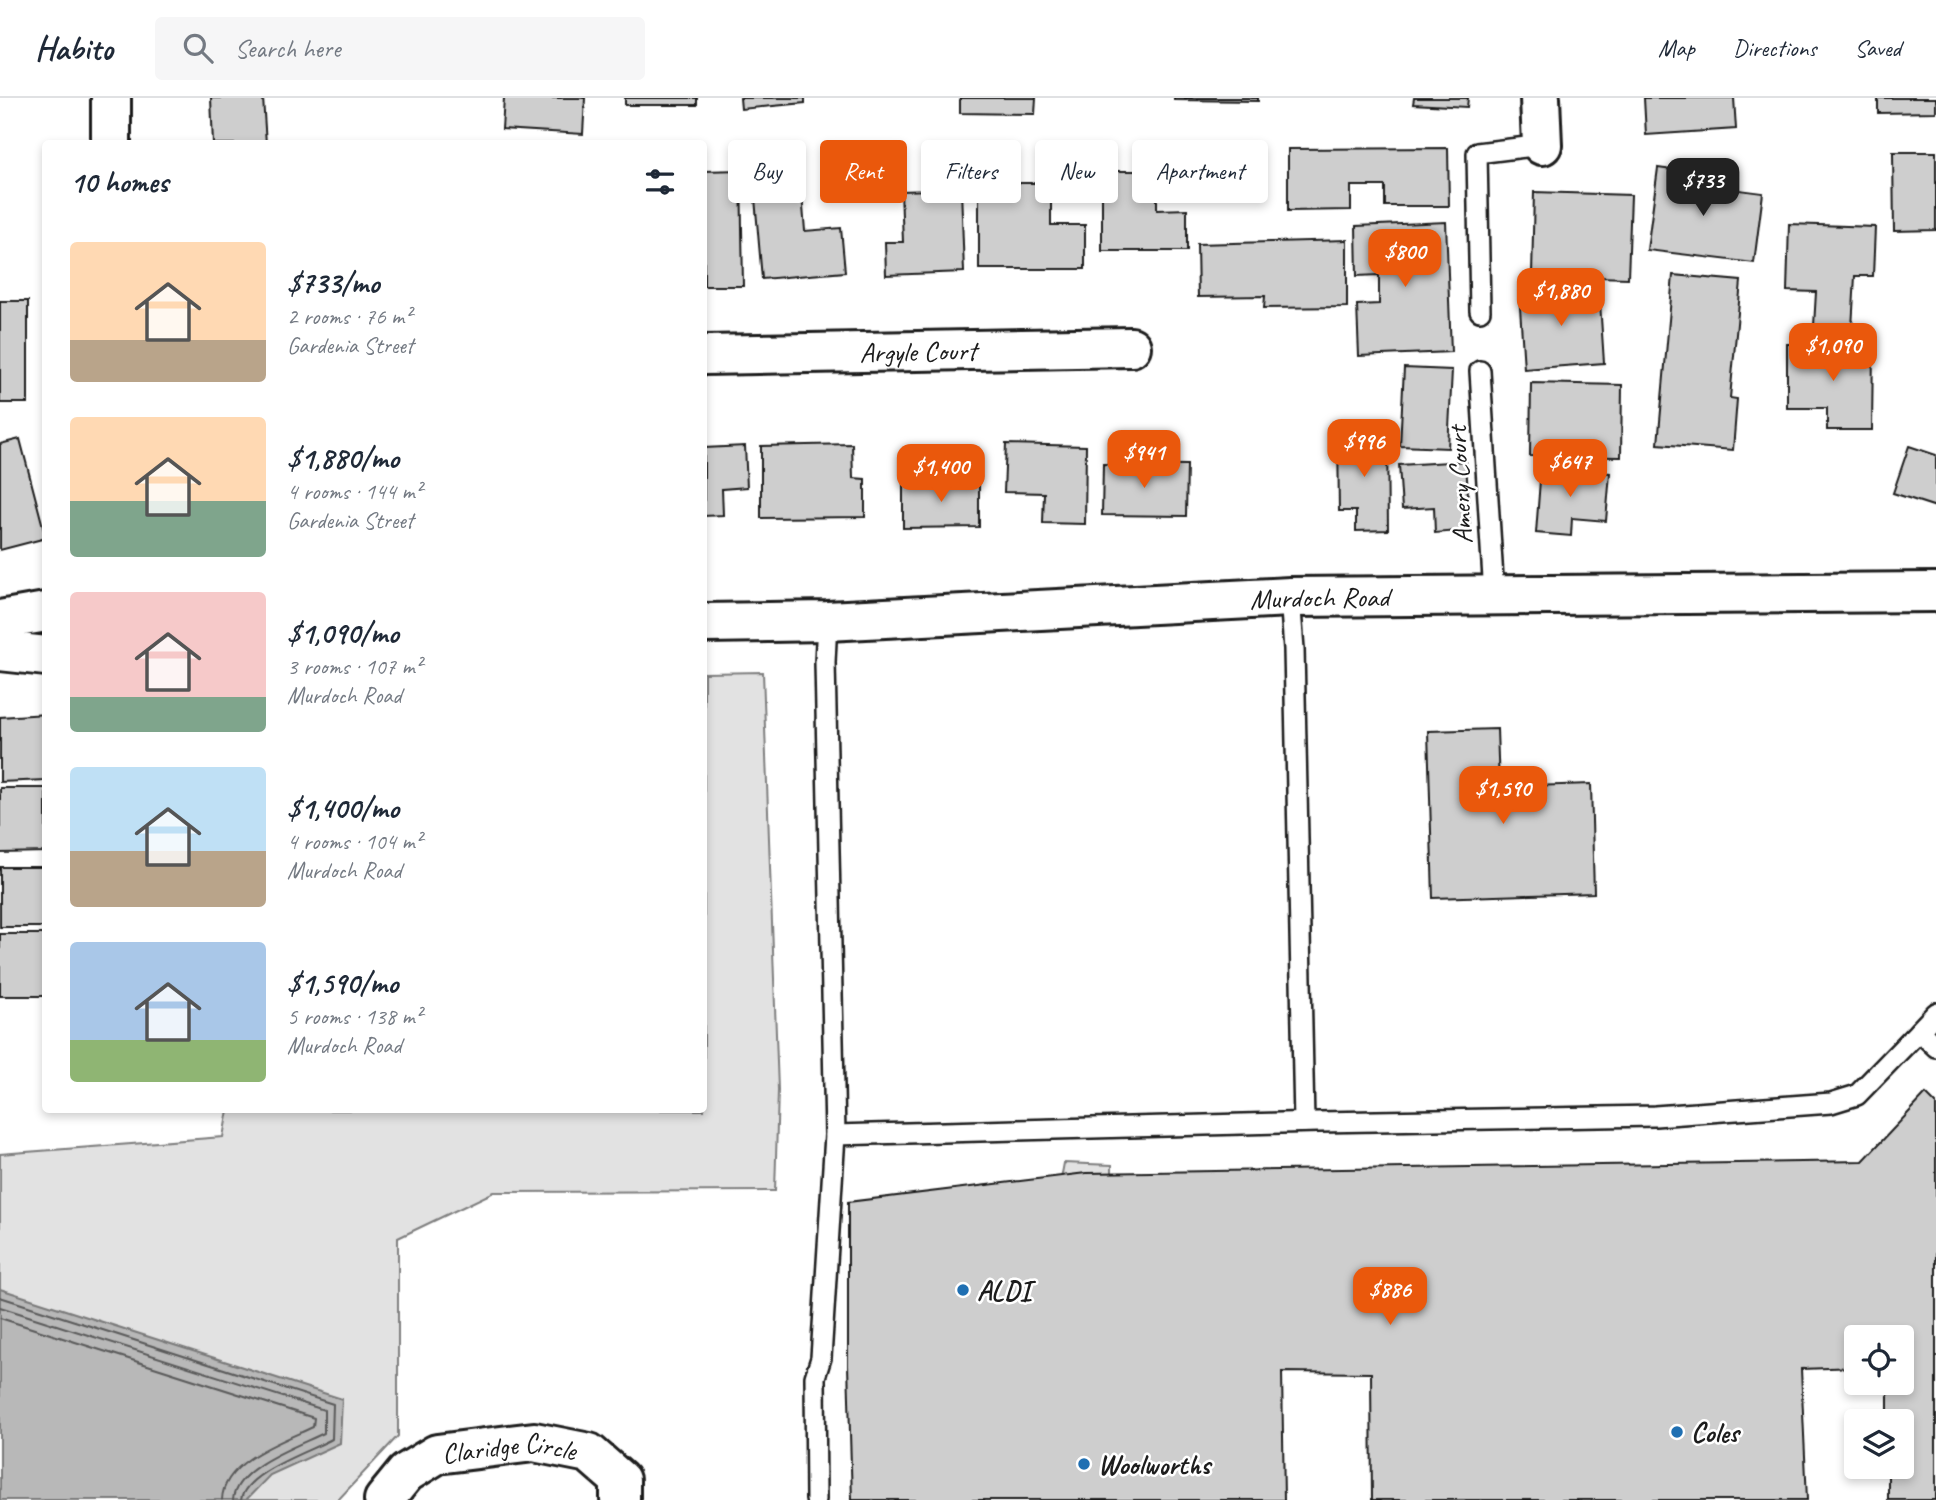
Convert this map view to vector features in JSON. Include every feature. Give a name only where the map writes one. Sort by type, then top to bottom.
[{"type":"main road","points":[[111,98],[111,140]]},
{"type":"main road","points":[[1540,98],[1542,145]]},
{"type":"main road","name":"Argyle Court","points":[[707,355],[1131,347]]},
{"type":"main road","name":"Murdoch Road","points":[[707,623],[827,621],[1290,597],[1936,592]]},
{"type":"main road","points":[[0,620],[42,613]]},
{"type":"main road","points":[[0,651],[42,656]]},
{"type":"main road","name":"Claridge Circle","points":[[384,1500],[406,1473],[437,1454],[534,1442],[589,1453],[620,1480],[620,1500]]},
{"type":"lane","points":[[1480,311],[1477,153],[1542,145]]},
{"type":"lane","name":"Amery Court","points":[[1480,371],[1494,595]]},
{"type":"lane","points":[[1290,597],[1294,649],[1304,1122]]},
{"type":"lane","points":[[816,1500],[815,1377],[821,1357],[835,1135],[827,621]]},
{"type":"lane","points":[[835,1135],[1304,1122],[1655,1116],[1831,1103],[1857,1095],[1936,1013]]},
{"type":"lane","points":[[1919,1031],[1936,1047]]},
{"type":"shaded area","points":[[763,672],[778,1090],[775,1191],[494,1192],[398,1238],[398,1436],[338,1500],[0,1500],[0,1154],[223,1137],[227,1113],[707,1113],[707,673]]},
{"type":"shaded area","points":[[1064,1163],[1112,1165],[1112,1200],[1057,1200]]},
{"type":"water","points":[[0,1289],[342,1399],[340,1443],[270,1475],[246,1500],[0,1500]]},
{"type":"building","points":[[211,98],[263,98],[266,140],[213,140]]},
{"type":"building","points":[[504,98],[585,98],[583,134],[502,129]]},
{"type":"building","points":[[625,98],[697,98],[697,105],[625,105]]},
{"type":"building","points":[[740,98],[805,98],[805,103],[741,109]]},
{"type":"building","points":[[960,98],[1036,98],[1035,114],[960,113]]},
{"type":"building","points":[[1258,98],[1258,101],[1174,100]]},
{"type":"building","points":[[1414,98],[1468,98],[1467,107],[1413,104]]},
{"type":"building","points":[[1644,98],[1734,98],[1736,129],[1646,135]]},
{"type":"building","points":[[1878,98],[1936,98],[1936,112],[1878,113]]},
{"type":"building","points":[[1448,148],[1449,206],[1385,206],[1385,186],[1351,186],[1351,210],[1288,211],[1288,149]]},
{"type":"building","points":[[1893,152],[1936,152],[1936,230],[1894,231]]},
{"type":"building","points":[[1658,168],[1709,175],[1708,186],[1763,193],[1754,263],[1647,250]]},
{"type":"building","points":[[728,170],[728,203],[742,203],[743,286],[707,286],[707,171]]},
{"type":"building","points":[[1118,171],[1132,171],[1132,203],[1157,203],[1157,210],[1187,209],[1187,251],[1102,251],[1102,203],[1118,203]]},
{"type":"building","points":[[1021,183],[1035,183],[1035,203],[1051,203],[1051,225],[1085,225],[1085,269],[979,269],[979,203],[1021,203]]},
{"type":"building","points":[[921,190],[921,203],[962,203],[964,272],[886,275],[885,242],[903,242],[901,203],[907,203],[907,191]]},
{"type":"building","points":[[1534,192],[1631,195],[1628,278],[1532,275]]},
{"type":"building","points":[[755,203],[803,203],[805,231],[841,228],[845,272],[762,279]]},
{"type":"building","points":[[1446,222],[1451,352],[1359,356],[1357,305],[1379,304],[1379,275],[1357,276],[1356,226]]},
{"type":"building","points":[[1789,224],[1875,227],[1873,276],[1855,276],[1852,328],[1814,326],[1816,292],[1787,291]]},
{"type":"building","points":[[1347,240],[1347,307],[1264,308],[1265,296],[1198,297],[1197,244]]},
{"type":"building","points":[[1673,275],[1741,281],[1730,398],[1737,399],[1733,450],[1658,444]]},
{"type":"building","points":[[1599,287],[1604,363],[1524,369],[1519,292]]},
{"type":"building","points":[[0,301],[28,301],[28,403],[0,403]]},
{"type":"building","points":[[1787,344],[1873,344],[1872,430],[1827,430],[1827,408],[1787,408]]},
{"type":"building","points":[[1404,368],[1452,370],[1448,448],[1400,446]]},
{"type":"building","points":[[1531,383],[1622,385],[1621,457],[1530,456]]},
{"type":"building","points":[[1338,434],[1387,434],[1388,530],[1356,531],[1356,511],[1339,511]]},
{"type":"building","points":[[20,439],[42,523],[42,539],[0,550],[0,444]]},
{"type":"building","points":[[852,444],[853,478],[865,479],[865,517],[761,518],[761,446]]},
{"type":"building","points":[[1006,444],[1086,446],[1085,524],[1043,523],[1044,493],[1004,492]]},
{"type":"building","points":[[745,446],[747,487],[722,489],[723,515],[707,516],[707,448]]},
{"type":"building","points":[[1909,446],[1936,455],[1936,507],[1893,493]]},
{"type":"building","points":[[1466,461],[1470,530],[1435,533],[1434,507],[1402,509],[1399,465]]},
{"type":"building","points":[[1103,464],[1187,465],[1186,516],[1102,515]]},
{"type":"building","points":[[1541,467],[1610,473],[1606,521],[1572,518],[1571,536],[1536,533]]},
{"type":"building","points":[[903,481],[979,481],[979,527],[903,528]]},
{"type":"building","points":[[42,714],[42,780],[0,782],[0,717]]},
{"type":"building","points":[[1497,729],[1499,787],[1591,784],[1594,893],[1433,898],[1428,731]]},
{"type":"building","points":[[0,788],[42,788],[42,852],[0,853]]},
{"type":"building","points":[[0,867],[42,867],[42,927],[0,927]]},
{"type":"building","points":[[0,934],[42,934],[42,996],[0,996]]},
{"type":"building","points":[[1926,1094],[1936,1104],[1936,1500],[1888,1500],[1888,1479],[1914,1479],[1914,1409],[1888,1409],[1888,1395],[1914,1395],[1914,1325],[1844,1325],[1844,1367],[1801,1369],[1807,1500],[1372,1500],[1371,1373],[1282,1372],[1284,1500],[852,1500],[848,1365],[848,1202],[1086,1173],[1863,1161]]},
{"type":"place","name":"ALDI","points":[[963,1290]]},
{"type":"place","name":"Coles","points":[[1677,1432]]},
{"type":"place","name":"Woolworths","points":[[1084,1464]]}]
